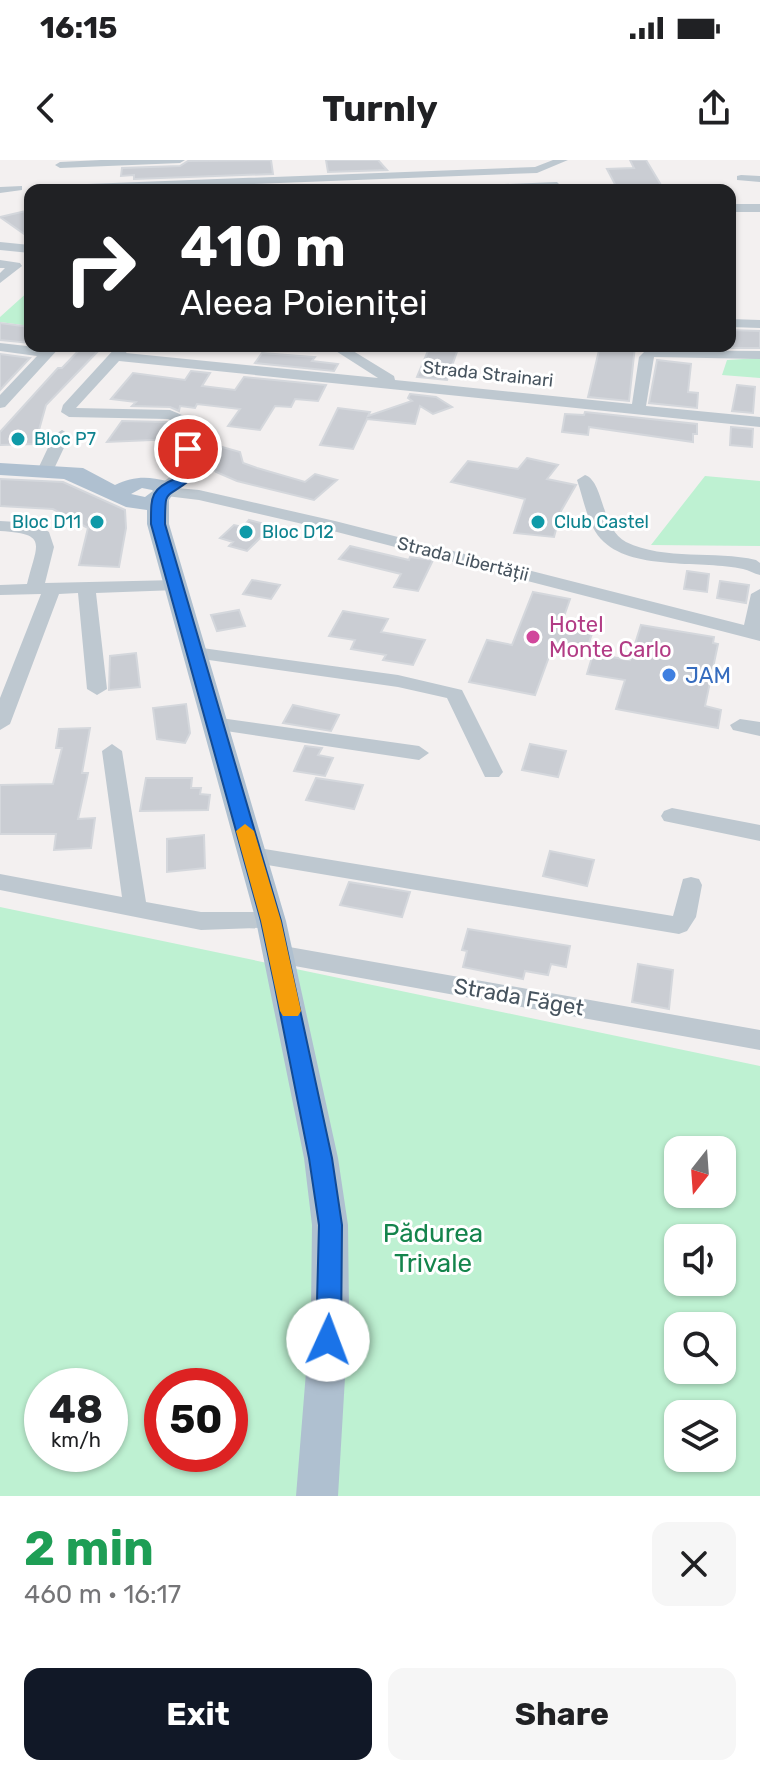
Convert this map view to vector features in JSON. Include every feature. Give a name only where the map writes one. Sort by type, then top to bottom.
[{"type":"main road","points":[[0,469],[154,483],[161,501],[177,585],[275,938],[321,1158],[330,1225],[326,1399],[317,1496]]},
{"type":"main road","points":[[55,472],[126,499],[161,501]]},
{"type":"main road","points":[[126,499],[123,488],[140,482]]},
{"type":"street","points":[[57,162],[180,160]]},
{"type":"street","points":[[189,184],[537,170],[563,160]]},
{"type":"street","points":[[57,162],[84,184]]},
{"type":"street","points":[[741,178],[760,179]]},
{"type":"street","points":[[0,190],[18,188]]},
{"type":"street","points":[[736,208],[760,208]]},
{"type":"street","points":[[0,246],[24,250]]},
{"type":"street","points":[[0,279],[24,257]]},
{"type":"street","points":[[0,264],[16,266]]},
{"type":"street","points":[[736,323],[760,324]]},
{"type":"street","points":[[0,347],[24,348]]},
{"type":"street","points":[[0,404],[49,352]]},
{"type":"street","points":[[119,352],[68,408],[69,412],[185,418],[189,423],[186,475],[161,501]]},
{"type":"street","name":"Strada Strainari","points":[[128,352],[638,411],[760,422]]},
{"type":"street","points":[[345,352],[396,384]]},
{"type":"street","points":[[638,411],[646,357],[651,353],[760,355]]},
{"type":"street","points":[[55,472],[62,435]]},
{"type":"street","points":[[585,480],[605,533],[625,548],[750,564],[760,570]]},
{"type":"street","name":"Strada Libertății","points":[[161,501],[199,495],[335,526],[755,634]]},
{"type":"street","points":[[0,526],[34,528],[43,536],[45,547],[43,588],[0,724]]},
{"type":"street","points":[[0,590],[177,585]]},
{"type":"street","points":[[86,587],[97,689]]},
{"type":"street","points":[[755,634],[760,594]]},
{"type":"street","points":[[195,653],[411,683],[455,694],[492,772]]},
{"type":"street","points":[[213,723],[419,753]]},
{"type":"street","points":[[112,751],[135,909]]},
{"type":"street","points":[[672,816],[760,833]]},
{"type":"street","points":[[252,855],[679,925],[684,917],[691,885]]},
{"type":"street","name":"Strada Făget","points":[[0,882],[201,921],[760,1040]]},
{"type":"green space","points":[[24,295],[24,325],[0,322],[0,317]]},
{"type":"green space","points":[[760,358],[760,378],[722,375],[727,360]]},
{"type":"green space","points":[[705,476],[760,481],[760,546],[651,545]]},
{"type":"green space","name":"Pădurea Trivale","points":[[0,907],[760,1066],[760,1496],[0,1496]]},
{"type":"building","points":[[271,160],[273,174],[134,179],[134,175],[121,176],[122,168],[180,166],[188,161]]},
{"type":"building","points":[[326,160],[378,160],[387,170],[328,172]]},
{"type":"building","points":[[630,160],[646,160],[660,184],[615,184],[607,169],[634,168]]},
{"type":"building","points":[[24,211],[24,234],[0,217]]},
{"type":"building","points":[[0,323],[24,326],[24,342],[0,340]]},
{"type":"building","points":[[736,330],[760,331],[760,348],[736,348]]},
{"type":"building","points":[[77,352],[97,352],[46,405],[35,444],[0,445],[0,432],[58,368],[62,368]]},
{"type":"building","points":[[427,352],[457,352],[447,380],[417,377]]},
{"type":"building","points":[[599,352],[634,352],[629,401],[588,397]]},
{"type":"building","points":[[262,353],[315,357],[312,361],[338,364],[334,371],[255,363]]},
{"type":"building","points":[[0,354],[30,358],[0,390]]},
{"type":"building","points":[[657,360],[691,364],[688,392],[698,393],[697,408],[649,403]]},
{"type":"building","points":[[191,371],[210,373],[202,386],[235,390],[244,377],[326,385],[318,401],[295,399],[291,407],[275,406],[260,430],[228,426],[240,409],[197,404],[195,408],[180,406],[179,411],[170,407],[132,406],[136,402],[111,399],[133,373],[185,380]]},
{"type":"building","points":[[737,385],[755,387],[753,413],[732,411]]},
{"type":"building","points":[[410,394],[436,397],[452,407],[433,414],[420,406],[415,424],[367,419],[353,449],[320,445],[338,408],[370,412],[368,416],[412,401],[408,398]]},
{"type":"building","points":[[585,412],[697,424],[697,434],[693,434],[693,442],[589,427],[588,435],[562,432],[565,414],[584,415]]},
{"type":"building","points":[[122,421],[167,422],[178,427],[178,434],[175,439],[107,442]]},
{"type":"building","points":[[731,427],[753,429],[752,447],[730,445]]},
{"type":"building","points":[[208,443],[240,452],[243,463],[305,482],[315,474],[337,480],[314,500],[237,481],[216,472],[208,462]]},
{"type":"building","points":[[527,458],[558,465],[547,479],[576,485],[561,511],[554,537],[514,533],[525,499],[451,482],[468,461],[518,469]]},
{"type":"building","name":"Bloc D11","points":[[0,479],[63,482],[125,510],[126,528],[119,567],[79,565],[88,528],[53,509],[0,506]]},
{"type":"building","name":"Bloc D12","points":[[249,520],[272,526],[247,551],[229,546],[233,542],[220,538],[234,525],[243,527]]},
{"type":"building","points":[[350,546],[409,560],[410,557],[433,560],[418,591],[394,587],[401,574],[339,559]]},
{"type":"building","points":[[687,571],[709,574],[707,592],[684,589]]},
{"type":"building","points":[[252,580],[280,585],[271,599],[243,594]]},
{"type":"building","points":[[720,581],[749,585],[746,603],[717,598]]},
{"type":"building","points":[[533,592],[570,599],[561,625],[593,631],[587,648],[554,643],[535,695],[469,682],[487,640],[512,645]]},
{"type":"building","points":[[239,610],[245,626],[217,631],[211,615]]},
{"type":"building","points":[[343,611],[388,619],[381,632],[425,640],[413,665],[383,660],[386,655],[351,649],[355,640],[329,636]]},
{"type":"building","name":"JAM","points":[[641,625],[714,637],[713,643],[718,644],[705,706],[721,710],[718,728],[616,709],[625,680],[587,674],[593,654],[630,660]]},
{"type":"building","points":[[136,653],[140,687],[109,690],[110,656]]},
{"type":"building","points":[[186,704],[190,733],[185,743],[157,739],[153,708]]},
{"type":"building","points":[[293,705],[339,715],[331,731],[283,723]]},
{"type":"building","points":[[90,728],[82,773],[88,773],[78,819],[95,818],[91,848],[54,850],[56,834],[0,834],[0,785],[53,784],[62,748],[56,748],[59,729]]},
{"type":"building","points":[[530,744],[566,751],[558,777],[522,770]]},
{"type":"building","points":[[305,746],[322,748],[318,755],[333,758],[325,776],[294,771]]},
{"type":"building","points":[[146,778],[192,778],[191,788],[201,788],[200,794],[210,795],[208,810],[140,811]]},
{"type":"building","points":[[316,778],[363,785],[354,809],[306,800]]},
{"type":"building","points":[[204,835],[205,868],[167,872],[167,839]]},
{"type":"building","points":[[550,851],[594,860],[587,886],[543,876]]},
{"type":"building","points":[[349,882],[410,892],[402,917],[340,905]]},
{"type":"building","points":[[468,929],[570,946],[566,967],[551,964],[548,975],[525,971],[523,979],[463,967],[467,951],[462,950]]},
{"type":"building","points":[[638,964],[673,970],[669,1009],[632,1002]]},
{"type":"slow traffic","points":[[245,831],[271,921],[290,1011]]},
{"type":"place","name":"Bloc P7","points":[[18,439]]},
{"type":"place","name":"Bloc D11","points":[[97,522]]},
{"type":"place","name":"Club Castel","points":[[538,522]]},
{"type":"place","name":"Bloc D12","points":[[246,532]]},
{"type":"place","name":"Hotel Monte Carlo","points":[[533,637]]},
{"type":"place","name":"JAM","points":[[669,675]]},
{"type":"route","points":[[188,449],[188,469],[183,480],[163,488],[164,492],[158,499],[158,524],[271,921],[321,1158],[330,1225],[328,1340]]}]
